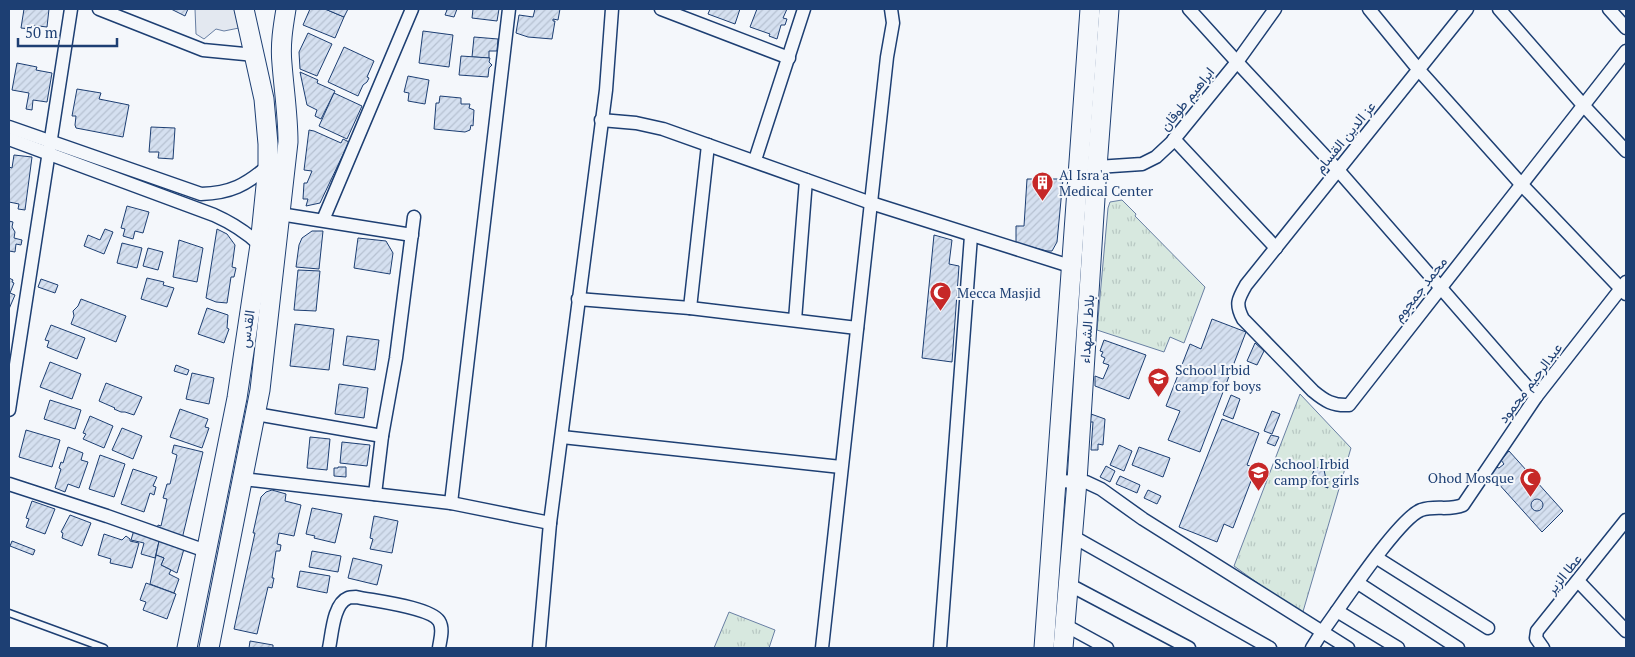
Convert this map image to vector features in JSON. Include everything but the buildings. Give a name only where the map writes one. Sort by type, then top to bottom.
[{"type":"main road","name":"القدس","points":[[187,648],[237,398],[260,245],[268,166],[266,114],[244,9]]},
{"type":"main road","name":"القدس","points":[[209,648],[256,414],[263,367],[288,142],[287,108],[282,62],[286,9]]},
{"type":"main road","points":[[1044,648],[1090,9]]},
{"type":"main road","name":"بلاط الشهداء","points":[[1063,648],[1077,481],[1097,167],[1110,9]]},
{"type":"street","points":[[9,410],[71,9]]},
{"type":"street","points":[[99,9],[197,48],[255,55]]},
{"type":"street","points":[[322,220],[412,9]]},
{"type":"street","points":[[451,502],[509,9]]},
{"type":"street","points":[[539,648],[550,523],[606,90],[612,9]]},
{"type":"street","points":[[661,9],[789,58]]},
{"type":"street","points":[[755,160],[804,9]]},
{"type":"street","points":[[822,648],[887,57],[893,23],[891,9]]},
{"type":"street","points":[[1189,9],[1236,62],[1338,170],[1536,397]]},
{"type":"street","name":"ابراهيم طوقان","points":[[1097,167],[1142,164],[1156,157],[1174,139],[1276,9]]},
{"type":"street","points":[[1368,9],[1418,69],[1521,184],[1625,288]]},
{"type":"street","name":"عز الدين القسام","points":[[1246,285],[1467,9]]},
{"type":"street","points":[[1499,9],[1626,151]]},
{"type":"street","points":[[1609,9],[1626,28]]},
{"type":"street","name":"محمد جمجوم","points":[[1246,285],[1239,299],[1238,309],[1243,319],[1324,401],[1349,405],[1626,51]]},
{"type":"street","points":[[601,120],[636,123],[663,129],[755,160],[871,203],[1070,266]]},
{"type":"street","points":[[9,127],[50,147],[232,223],[260,245]]},
{"type":"street","points":[[9,139],[50,147],[202,194],[219,194],[236,188],[252,180],[268,166]]},
{"type":"street","points":[[1174,139],[1276,248]]},
{"type":"street","points":[[690,308],[708,145]]},
{"type":"street","points":[[795,320],[806,180]]},
{"type":"street","points":[[280,214],[412,235]]},
{"type":"street","points":[[375,494],[382,436],[396,358],[414,216]]},
{"type":"street","points":[[940,648],[971,236]]},
{"type":"street","name":"عبدالرحيم محمود","points":[[1376,558],[1398,530],[1419,511],[1434,507],[1455,509],[1463,505],[1536,397],[1625,288]]},
{"type":"street","points":[[578,299],[690,308],[857,328]]},
{"type":"street","points":[[256,414],[382,436]]},
{"type":"street","points":[[562,437],[841,467]]},
{"type":"street","points":[[243,479],[451,502],[550,523]]},
{"type":"street","points":[[1055,481],[1086,482],[1101,489],[1143,519],[1348,648]]},
{"type":"street","points":[[9,484],[107,516],[206,552]]},
{"type":"street","name":"عطا الزير","points":[[1543,648],[1536,638],[1536,631],[1626,520]]},
{"type":"street","points":[[1072,536],[1270,648]]},
{"type":"street","points":[[1312,648],[1376,558],[1488,628]]},
{"type":"street","points":[[1578,581],[1626,631]]},
{"type":"street","points":[[1358,583],[1458,648]]},
{"type":"street","points":[[1068,584],[1189,648]]},
{"type":"street","points":[[329,648],[335,615],[340,605],[348,598],[356,597],[430,613],[439,620],[441,626],[442,634],[439,648]]},
{"type":"street","points":[[1337,611],[1398,648]]},
{"type":"street","points":[[1065,625],[1107,648]]},
{"type":"lane","points":[[9,613],[104,648]]},
{"type":"green space","points":[[1122,200],[1136,214],[1135,216],[1205,287],[1184,343],[1170,337],[1164,352],[1097,330],[1108,208],[1110,202]]},
{"type":"green space","points":[[1300,394],[1351,448],[1302,615],[1234,566]]},
{"type":"green space","points":[[729,612],[775,630],[769,648],[714,648]]},
{"type":"shaded area","points":[[195,9],[234,9],[239,28],[224,31],[216,29],[204,39],[196,34]]},
{"type":"place","name":"Al Isra'a Medical Center","points":[[1043,202]]},
{"type":"place","name":"Mecca Masjid","points":[[941,312]]},
{"type":"place","name":"School Irbid camp for boys","points":[[1159,397]]},
{"type":"place","name":"School Irbid camp for girls","points":[[1258,491]]},
{"type":"place","name":"Ohod Mosque","points":[[1530,497]]}]
